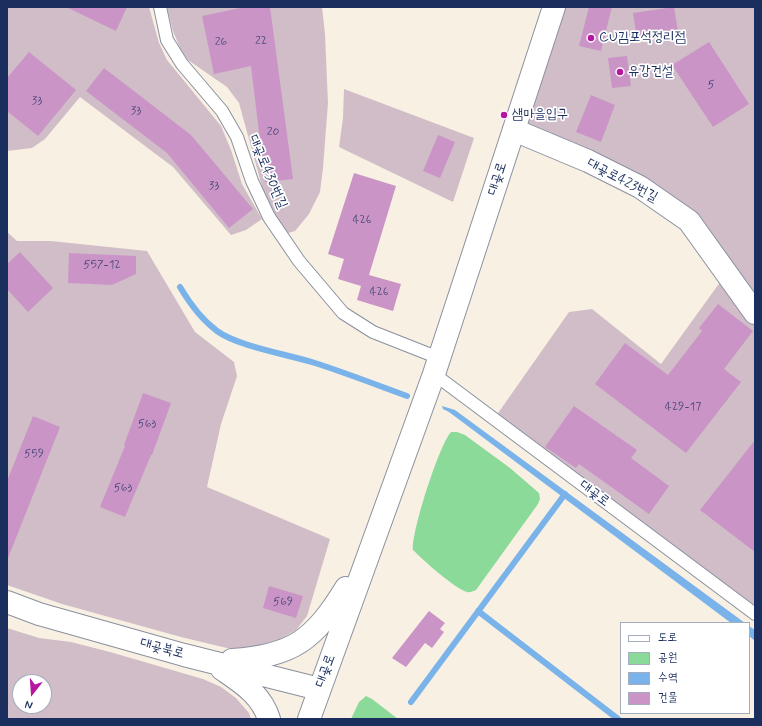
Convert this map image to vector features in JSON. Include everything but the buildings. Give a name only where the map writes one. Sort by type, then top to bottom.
[{"type":"street","name":"대곶로","points":[[309,719],[436,366],[554,7]]},
{"type":"street","name":"대곶로423번길","points":[[514,130],[588,161],[640,187],[689,221],[755,313]]},
{"type":"street","points":[[213,662],[260,658],[288,650],[311,634],[332,610],[370,548]]},
{"type":"street","name":"대곶북로","points":[[7,602],[40,614],[213,662],[319,689]]},
{"type":"street","points":[[213,662],[251,690],[265,706],[269,719]]},
{"type":"lane","name":"대곶로430번길","points":[[160,7],[167,40],[182,64],[222,111],[237,137],[252,181],[269,217],[299,261],[343,313],[372,332],[436,366]]},
{"type":"lane","name":"대곶로","points":[[436,366],[755,614]]},
{"type":"shaded area","points":[[7,7],[149,7],[159,43],[167,60],[221,126],[231,150],[242,184],[262,219],[246,230],[231,235],[173,167],[80,97],[45,139],[32,148],[7,151]]},
{"type":"shaded area","points":[[167,7],[322,7],[325,34],[328,103],[323,168],[320,192],[309,214],[295,231],[288,233],[275,215],[263,190],[239,103],[227,87],[188,60],[180,48],[173,31]]},
{"type":"shaded area","points":[[554,7],[755,7],[755,608],[496,416],[569,312],[592,309],[661,364],[726,274],[689,221],[514,130]]},
{"type":"shaded area","points":[[344,89],[474,138],[453,202],[339,147],[343,118]]},
{"type":"shaded area","points":[[7,232],[17,241],[51,241],[147,251],[195,332],[234,362],[237,376],[221,424],[207,487],[330,539],[307,616],[296,630],[278,640],[252,647],[231,649],[181,637],[62,604],[7,585]]},
{"type":"shaded area","points":[[7,628],[39,638],[71,642],[110,652],[203,679],[221,687],[236,698],[249,713],[251,719],[7,719]]},
{"type":"green space","points":[[451,432],[457,432],[465,435],[510,468],[539,493],[540,499],[538,504],[476,590],[469,592],[447,580],[413,550],[416,526],[433,471]]},
{"type":"green space","points":[[366,696],[398,719],[351,719],[359,702]]},
{"type":"water","points":[[442,406],[455,410],[744,622],[730,622],[443,409]]},
{"type":"water","points":[[750,627],[755,630],[755,641],[750,637]]},
{"type":"waterway","points":[[180,287],[201,316],[217,331],[226,336],[250,346],[315,363],[407,396]]},
{"type":"waterway","points":[[411,702],[565,494]]},
{"type":"waterway","points":[[478,611],[618,719]]},
{"type":"place","name":"CU김포석정리점","points":[[591,38]]},
{"type":"place","name":"유강건설","points":[[620,72]]},
{"type":"place","name":"샘마을입구","points":[[504,115]]}]
